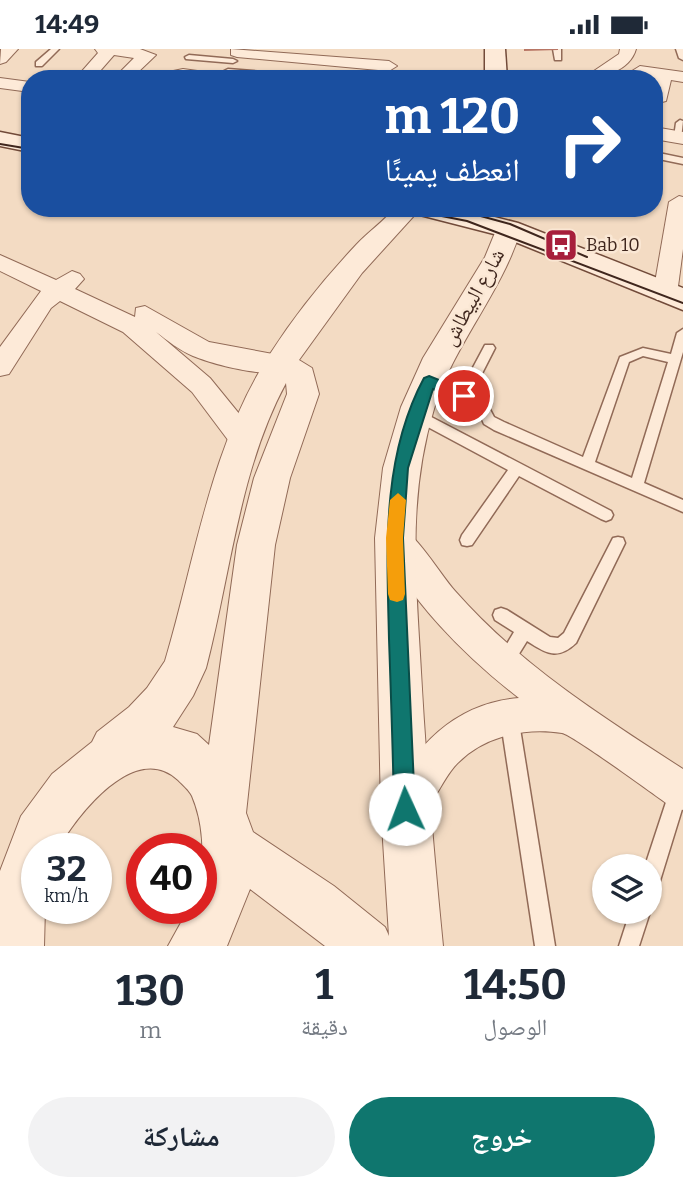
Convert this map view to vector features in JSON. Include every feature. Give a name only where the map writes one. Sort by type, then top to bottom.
[{"type":"main road","points":[[475,70],[476,49]]},
{"type":"main road","points":[[495,49],[496,70]]},
{"type":"main road","points":[[0,139],[21,143]]},
{"type":"main road","points":[[512,217],[674,297]]},
{"type":"street","points":[[0,59],[10,49]]},
{"type":"street","points":[[103,49],[148,55],[130,70]]},
{"type":"street","points":[[91,70],[111,49]]},
{"type":"street","points":[[602,70],[628,51],[635,70]]},
{"type":"street","points":[[204,70],[281,53],[352,58],[389,66]]},
{"type":"street","points":[[339,70],[352,58]]},
{"type":"street","points":[[663,92],[677,69]]},
{"type":"street","points":[[0,83],[21,86]]},
{"type":"street","points":[[674,201],[674,297]]},
{"type":"street","points":[[17,946],[7,918],[8,873],[22,829],[54,785],[77,764],[113,748],[149,721],[176,687],[184,668],[222,505],[244,440],[280,364],[362,255],[405,217]]},
{"type":"street","name":"شارع البيطاش","points":[[416,946],[405,809],[394,538],[401,468],[436,397],[439,358],[499,257],[506,217]]},
{"type":"street","points":[[0,246],[67,283],[132,326],[183,366],[219,405],[244,440]]},
{"type":"street","points":[[0,262],[67,283],[146,315],[200,349],[227,357],[280,364],[301,376],[303,394],[272,478],[256,545],[227,827],[225,891],[205,934],[195,946]]},
{"type":"street","points":[[0,366],[31,317],[67,283]]},
{"type":"street","points":[[394,538],[440,602],[503,665],[567,715],[681,790]]},
{"type":"street","points":[[405,809],[431,763],[446,745],[465,730],[509,715],[567,715]]},
{"type":"street","points":[[113,748],[148,745],[180,754],[206,775],[227,827],[366,946]]},
{"type":"lane","points":[[39,64],[55,49]]},
{"type":"lane","points":[[557,49],[558,58]]},
{"type":"lane","points":[[677,69],[680,49]]},
{"type":"lane","points":[[189,57],[251,70]]},
{"type":"lane","points":[[663,157],[683,161]]},
{"type":"lane","points":[[636,486],[683,334]]},
{"type":"lane","points":[[436,397],[489,348]]},
{"type":"lane","points":[[587,464],[624,360],[634,351],[651,351],[675,360]]},
{"type":"lane","points":[[436,397],[482,405],[489,420],[499,426],[683,506]]},
{"type":"lane","points":[[436,397],[517,468],[606,515]]},
{"type":"lane","points":[[467,540],[517,468]]},
{"type":"lane","points":[[501,615],[548,645],[561,646],[570,638],[618,543]]},
{"type":"lane","points":[[503,665],[525,630]]},
{"type":"lane","points":[[509,715],[545,946]]},
{"type":"lane","points":[[659,854],[681,790]]},
{"type":"lane","points":[[629,946],[636,924]]},
{"type":"tram line","points":[[0,144],[21,148]]},
{"type":"tram line","points":[[447,217],[467,221],[683,303]]},
{"type":"tram line","points":[[484,217],[510,224],[587,257]]},
{"type":"slow traffic","points":[[397,594],[394,538],[398,500]]},
{"type":"place","name":"Bab 10","points":[[561,245]]},
{"type":"route","points":[[405,809],[394,538],[401,468],[418,407],[429,381],[464,396]]}]
